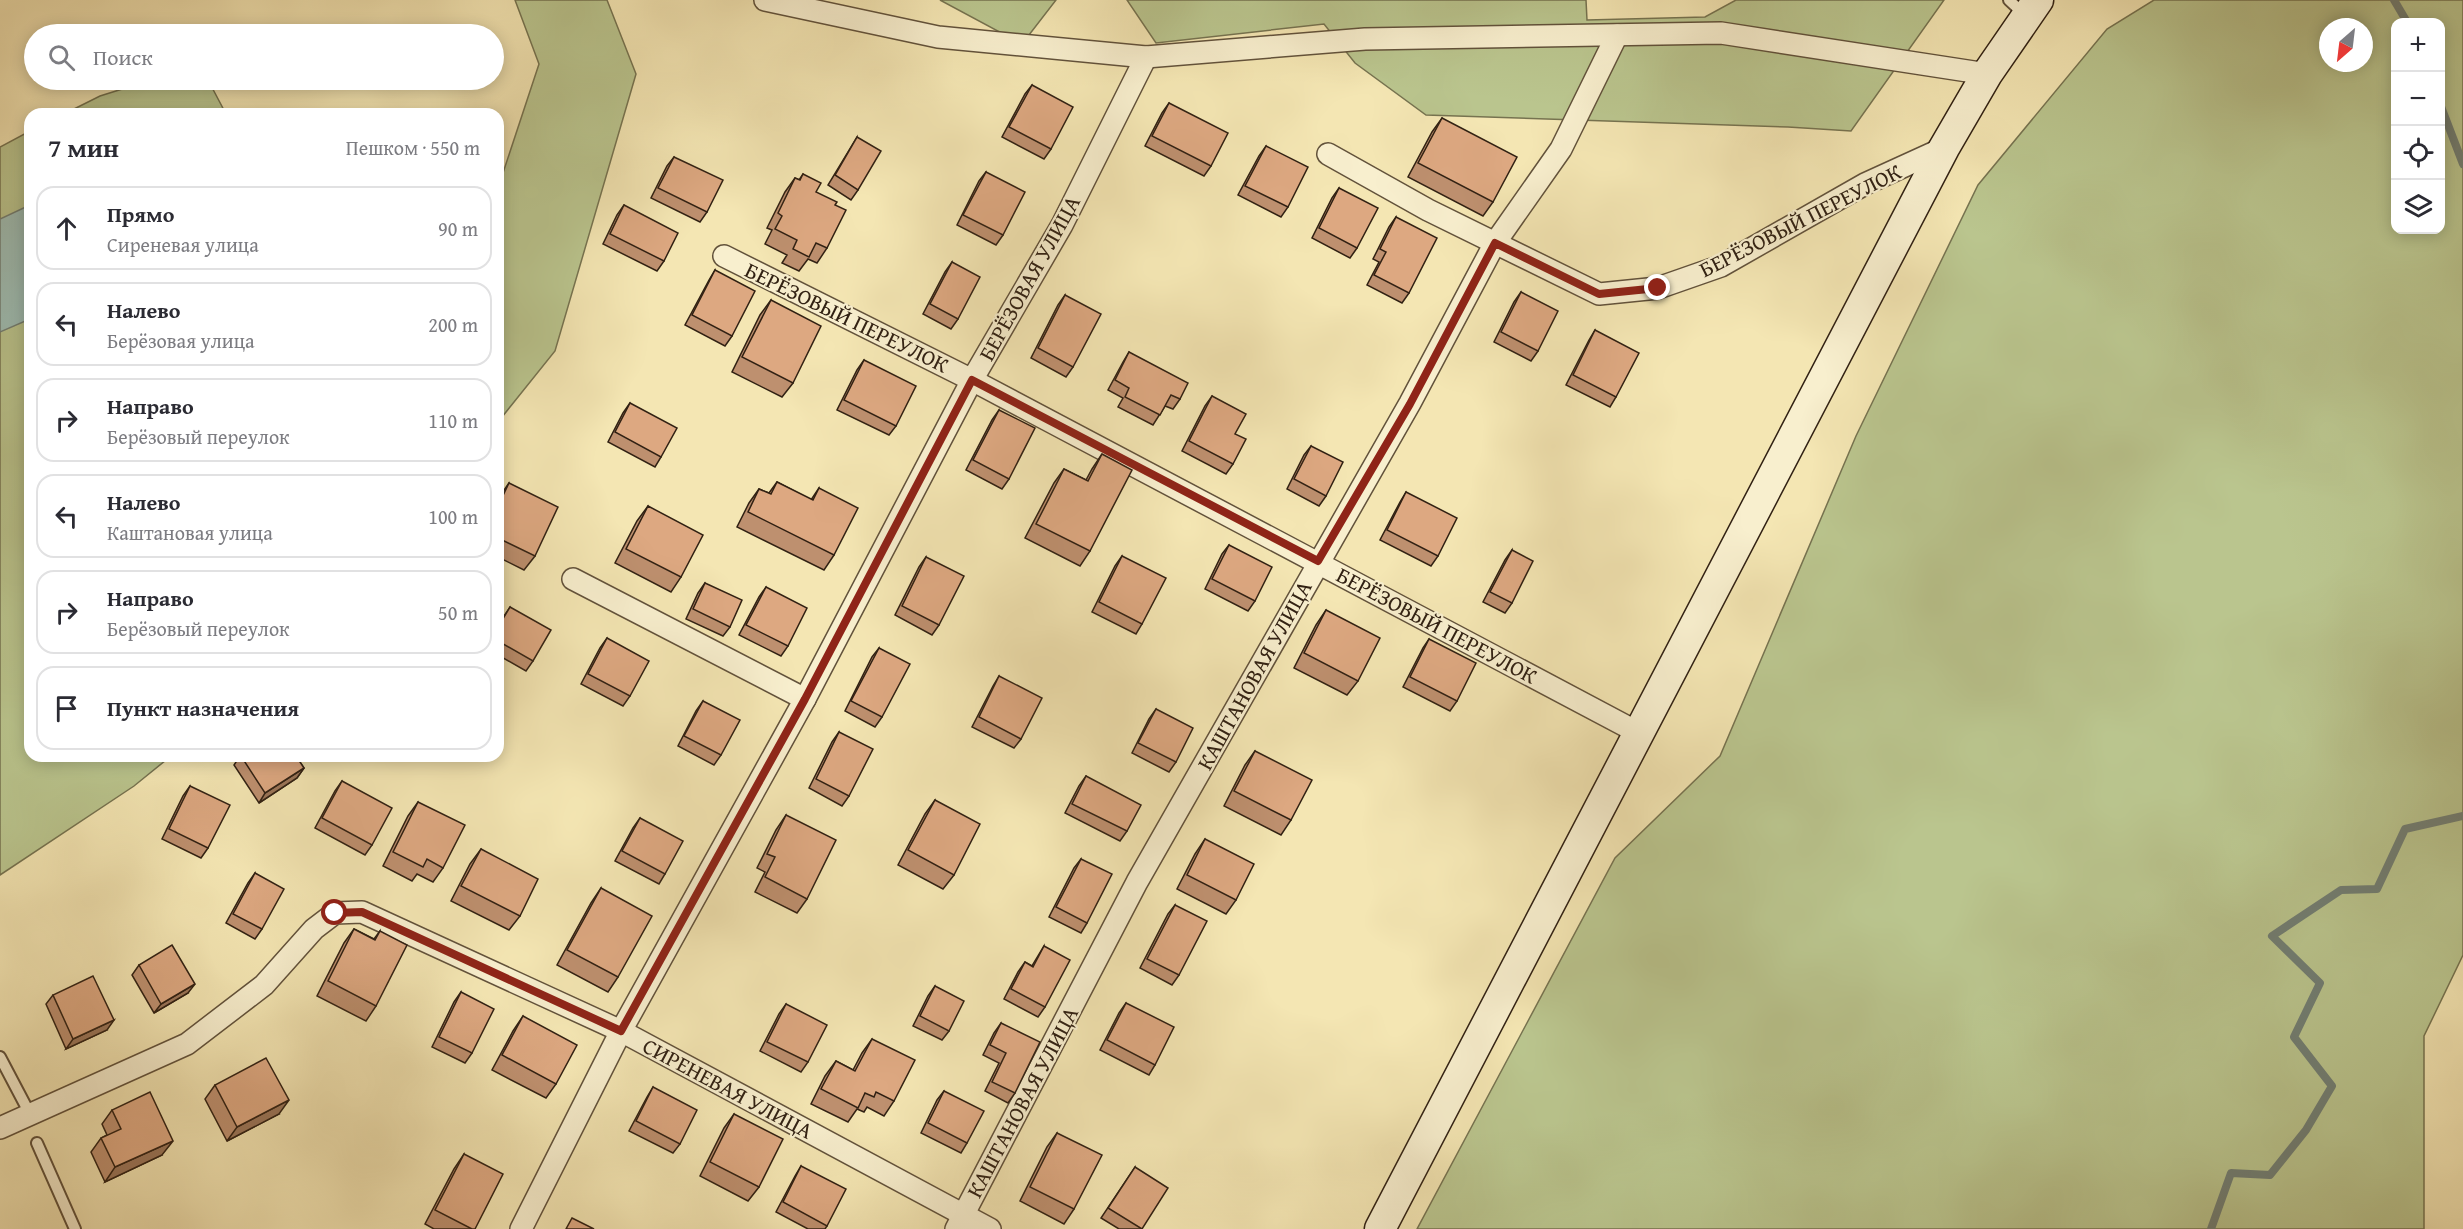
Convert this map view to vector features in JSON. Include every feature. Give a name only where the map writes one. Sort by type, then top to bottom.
[{"type":"main road","points":[[1380,1229],[1637,732],[1944,148],[2024,5]]},
{"type":"street","points":[[771,0],[938,37],[1146,57],[1365,39],[1721,33],[1987,74]]},
{"type":"street","name":"КАШТАНОВАЯ УЛИЦА","points":[[959,1222],[1137,882],[1318,561],[1410,404],[1495,243],[1560,149],[1617,35]]},
{"type":"street","name":"БЕРЁЗОВАЯ УЛИЦА","points":[[520,1229],[621,1031],[805,699],[972,380],[1062,225],[1146,57]]},
{"type":"street","name":"БЕРЁЗОВЫЙ ПЕРЕУЛОК","points":[[1328,154],[1428,210],[1599,294],[1658,288],[1721,266],[1865,184],[1944,148]]},
{"type":"street","name":"БЕРЁЗОВЫЙ ПЕРЕУЛОК","points":[[724,256],[972,380],[1318,561],[1637,732]]},
{"type":"street","points":[[573,579],[805,699]]},
{"type":"street","name":"СИРЕНЕВАЯ УЛИЦА","points":[[0,1128],[187,1044],[264,985],[314,929],[335,913],[362,912],[621,1031],[959,1222],[990,1229]]},
{"type":"lane","points":[[0,1057],[30,1114]]},
{"type":"lane","points":[[37,1143],[75,1229]]},
{"type":"green space","points":[[515,0],[607,0],[636,74],[555,351],[504,415],[504,170],[539,64]]},
{"type":"green space","points":[[940,0],[1056,0],[1022,44]]},
{"type":"green space","points":[[1127,0],[1586,0],[1587,20],[1705,17],[1736,0],[1944,0],[1851,131],[1426,115],[1355,63],[1324,24],[1156,43]]},
{"type":"green space","points":[[2154,0],[2463,0],[2463,955],[2424,1036],[2424,1229],[1417,1229],[1615,858],[1720,756],[1856,436],[1978,185],[2107,29]]},
{"type":"green space","points":[[119,90],[213,90],[223,108],[76,108],[100,96]]},
{"type":"green space","points":[[24,134],[24,762],[164,762],[134,786],[0,875],[0,147]]},
{"type":"water","points":[[24,208],[24,322],[0,332],[0,219]]},
{"type":"building","points":[[1032,85],[1073,107],[1051,149],[1009,127]]},
{"type":"building","points":[[1169,103],[1228,133],[1211,166],[1152,136]]},
{"type":"building","points":[[1442,118],[1517,157],[1493,202],[1418,163]]},
{"type":"building","points":[[857,137],[881,151],[858,190],[835,175]]},
{"type":"building","points":[[1266,146],[1308,167],[1288,207],[1245,186]]},
{"type":"building","points":[[674,157],[723,180],[707,212],[658,188]]},
{"type":"building","points":[[986,172],[1025,192],[1003,235],[963,215]]},
{"type":"building","points":[[803,174],[821,183],[816,192],[837,202],[835,205],[846,210],[827,248],[816,243],[809,257],[793,249],[797,240],[775,229],[782,216],[778,213],[795,178],[800,180]]},
{"type":"building","points":[[1339,188],[1378,208],[1357,248],[1319,228]]},
{"type":"building","points":[[624,205],[678,233],[664,261],[610,234]]},
{"type":"building","points":[[1396,217],[1437,238],[1409,293],[1374,275],[1386,252],[1380,249]]},
{"type":"building","points":[[952,262],[980,277],[958,319],[930,304]]},
{"type":"building","points":[[715,270],[755,291],[732,336],[692,315]]},
{"type":"building","points":[[1521,292],[1558,311],[1538,351],[1501,332]]},
{"type":"building","points":[[1065,295],[1101,314],[1073,367],[1038,348]]},
{"type":"building","points":[[771,300],[821,326],[793,383],[742,357]]},
{"type":"building","points":[[1595,330],[1639,353],[1616,397],[1573,375]]},
{"type":"building","points":[[1129,352],[1188,383],[1180,399],[1171,395],[1160,415],[1125,397],[1129,388],[1115,380]]},
{"type":"building","points":[[864,360],[916,386],[896,426],[844,400]]},
{"type":"building","points":[[1212,396],[1246,414],[1235,434],[1246,439],[1233,464],[1189,441]]},
{"type":"building","points":[[630,403],[677,428],[661,457],[615,432]]},
{"type":"building","points":[[999,410],[1035,428],[1009,479],[973,460]]},
{"type":"building","points":[[1311,446],[1343,462],[1326,496],[1294,479]]},
{"type":"building","points":[[1102,454],[1132,470],[1090,551],[1036,524],[1064,469],[1088,481]]},
{"type":"building","points":[[777,482],[813,500],[819,488],[858,508],[834,555],[748,512],[759,489],[771,494]]},
{"type":"building","points":[[509,483],[558,507],[535,556],[504,541],[504,493]]},
{"type":"building","points":[[1406,492],[1457,518],[1438,556],[1387,530]]},
{"type":"building","points":[[648,506],[703,535],[681,577],[626,549]]},
{"type":"building","points":[[1229,545],[1272,567],[1255,601],[1212,579]]},
{"type":"building","points":[[1512,550],[1533,561],[1512,603],[1490,592]]},
{"type":"building","points":[[1122,556],[1166,578],[1142,624],[1099,602]]},
{"type":"building","points":[[926,557],[964,576],[939,625],[902,606]]},
{"type":"building","points":[[705,583],[742,600],[730,627],[693,609]]},
{"type":"building","points":[[766,587],[807,608],[788,646],[746,625]]},
{"type":"building","points":[[510,607],[551,630],[533,661],[504,644],[504,617]]},
{"type":"building","points":[[1326,610],[1380,638],[1358,681],[1304,653]]},
{"type":"building","points":[[607,638],[649,661],[630,696],[588,674]]},
{"type":"building","points":[[1429,639],[1476,663],[1457,701],[1410,677]]},
{"type":"building","points":[[879,648],[910,664],[882,717],[851,701]]},
{"type":"building","points":[[999,676],[1042,698],[1021,739],[979,717]]},
{"type":"building","points":[[703,701],[740,720],[721,755],[684,736]]},
{"type":"building","points":[[1156,709],[1193,728],[1176,762],[1138,743]]},
{"type":"building","points":[[839,732],[873,749],[849,796],[816,779]]},
{"type":"building","points":[[1255,751],[1312,780],[1291,820],[1234,791]]},
{"type":"building","points":[[245,762],[300,762],[304,768],[265,793]]},
{"type":"building","points":[[1086,776],[1141,805],[1127,831],[1072,804]]},
{"type":"building","points":[[342,781],[392,808],[372,845],[322,818]]},
{"type":"building","points":[[190,786],[230,805],[208,848],[169,829]]},
{"type":"building","points":[[935,800],[980,824],[954,875],[908,850]]},
{"type":"building","points":[[418,802],[465,825],[443,868],[427,859],[423,867],[393,852]]},
{"type":"building","points":[[786,815],[836,840],[807,899],[765,877],[775,857],[767,854]]},
{"type":"building","points":[[640,818],[683,841],[665,874],[622,851]]},
{"type":"building","points":[[1205,839],[1254,864],[1236,900],[1187,875]]},
{"type":"building","points":[[481,849],[538,879],[520,916],[461,886]]},
{"type":"building","points":[[1081,859],[1112,874],[1087,923],[1056,907]]},
{"type":"building","points":[[255,873],[284,889],[262,929],[233,914]]},
{"type":"building","points":[[601,888],[652,916],[618,977],[567,950]]},
{"type":"building","points":[[1175,905],[1207,921],[1179,975],[1147,959]]},
{"type":"building","points":[[354,929],[375,940],[380,931],[407,945],[376,1006],[328,981]]},
{"type":"building","points":[[172,945],[195,984],[161,1004],[139,965]]},
{"type":"building","points":[[1044,946],[1070,960],[1045,1007],[1011,989],[1025,962],[1033,967]]},
{"type":"building","points":[[93,976],[114,1020],[73,1039],[53,995]]},
{"type":"building","points":[[935,986],[964,1001],[949,1031],[920,1016]]},
{"type":"building","points":[[461,992],[494,1009],[472,1053],[439,1037]]},
{"type":"building","points":[[1126,1003],[1174,1027],[1155,1065],[1107,1040]]},
{"type":"building","points":[[786,1004],[827,1025],[808,1062],[767,1042]]},
{"type":"building","points":[[523,1016],[577,1045],[556,1084],[502,1055]]},
{"type":"building","points":[[1001,1023],[1040,1042],[1015,1093],[992,1082],[1006,1053],[990,1045]]},
{"type":"building","points":[[872,1039],[915,1060],[894,1101],[876,1092],[874,1097],[865,1093],[858,1108],[821,1089],[836,1061],[855,1071]]},
{"type":"building","points":[[266,1058],[289,1100],[237,1127],[215,1085]]},
{"type":"building","points":[[653,1087],[697,1110],[680,1144],[636,1121]]},
{"type":"building","points":[[944,1091],[984,1111],[967,1143],[928,1123]]},
{"type":"building","points":[[150,1092],[173,1141],[115,1167],[101,1138],[121,1129],[112,1110]]},
{"type":"building","points":[[734,1114],[783,1139],[759,1187],[710,1162]]},
{"type":"building","points":[[1057,1133],[1102,1155],[1074,1209],[1030,1187]]},
{"type":"building","points":[[464,1154],[503,1174],[475,1229],[435,1210]]},
{"type":"building","points":[[801,1166],[846,1189],[827,1226],[783,1202]]},
{"type":"building","points":[[1135,1167],[1168,1188],[1142,1229],[1108,1208]]},
{"type":"building","points":[[572,1218],[594,1229],[566,1229]]},
{"type":"waterway","points":[[2394,0],[2405,18]]},
{"type":"waterway","points":[[2445,117],[2463,164]]},
{"type":"waterway","points":[[2211,1229],[2231,1173],[2270,1175],[2306,1130],[2332,1086],[2294,1037],[2320,983],[2272,936],[2341,890],[2377,889],[2405,829],[2463,816]]},
{"type":"route","points":[[335,913],[362,912],[621,1031],[805,699],[972,380],[1318,561],[1410,404],[1495,243],[1599,294],[1658,288]]}]
